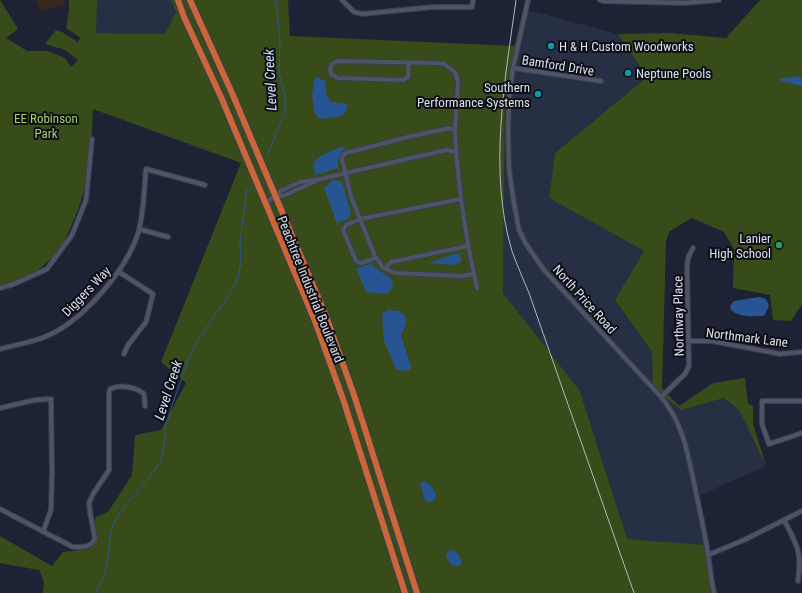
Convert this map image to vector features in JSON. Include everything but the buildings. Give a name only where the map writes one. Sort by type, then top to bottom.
[{"type":"highway","name":"Peachtree Industrial Boulevard","points":[[178,0],[184,17],[221,98],[317,328],[344,402],[405,593]]},
{"type":"highway","name":"Peachtree Industrial Boulevard","points":[[190,0],[277,196],[329,324],[355,398],[417,593]]},
{"type":"street","points":[[342,0],[354,12],[362,14],[433,6],[472,7],[473,0]]},
{"type":"street","points":[[432,0],[433,6]]},
{"type":"street","name":"North Price Road","points":[[528,0],[513,68],[509,99],[509,169],[519,230],[526,244],[544,270],[670,407],[684,439],[698,502],[714,593]]},
{"type":"street","points":[[600,0],[720,0]]},
{"type":"street","points":[[409,62],[408,77],[403,80],[338,78],[331,74],[330,69],[332,64],[338,61],[409,62],[444,64],[455,72],[458,81],[455,129],[456,152],[468,246],[477,288]]},
{"type":"street","name":"Bamford Drive","points":[[513,68],[601,81]]},
{"type":"street","points":[[455,129],[445,129],[346,152],[342,159],[360,219],[379,264],[385,269],[395,273],[464,276],[474,274]]},
{"type":"street","points":[[0,288],[14,284],[47,269],[72,234],[86,200],[92,139]]},
{"type":"street","points":[[264,202],[277,196],[280,190],[300,182],[320,179],[446,150],[456,152]]},
{"type":"street","name":"Diggers Way","points":[[0,349],[42,338],[66,326],[82,313],[119,272],[134,244],[139,229],[146,169],[205,185]]},
{"type":"street","points":[[376,258],[361,263],[356,261],[343,230],[346,226],[360,219],[461,199]]},
{"type":"street","points":[[139,229],[168,237]]},
{"type":"street","points":[[385,269],[391,262],[468,246]]},
{"type":"street","name":"Northway Place","points":[[661,397],[685,374],[689,366],[688,258],[692,248]]},
{"type":"street","points":[[119,272],[153,294],[146,322],[128,345],[124,354]]},
{"type":"street","name":"Northmark Lane","points":[[689,340],[712,341],[780,354],[802,352]]},
{"type":"street","points":[[0,509],[73,547],[90,545],[95,539],[90,512],[90,503],[93,494],[109,470],[110,388],[115,386],[136,388],[144,394],[145,406]]},
{"type":"street","points":[[0,408],[35,400],[51,399],[51,510],[43,532]]},
{"type":"street","points":[[802,401],[762,401],[762,424],[769,444],[802,433]]},
{"type":"street","points":[[708,555],[744,540],[802,511]]},
{"type":"street","points":[[784,520],[799,551],[801,566],[798,581]]},
{"type":"shaded area","points":[[36,0],[64,0],[66,4],[40,11]]},
{"type":"shaded area","points":[[97,0],[171,0],[176,12],[165,34],[95,33]]},
{"type":"shaded area","points":[[528,10],[618,34],[647,77],[555,153],[549,198],[644,251],[615,300],[652,352],[653,388],[681,410],[724,398],[739,410],[766,466],[698,496],[707,545],[627,539],[580,391],[503,293],[505,99],[517,46]]},
{"type":"green space","name":"EE Robinson Park","points":[[0,0],[18,29],[6,38],[27,51],[48,51],[65,58],[71,67],[78,60],[65,50],[45,44],[56,30],[78,42],[81,38],[66,28],[69,0],[97,0],[96,33],[165,34],[176,12],[171,0],[288,0],[290,36],[517,46],[505,99],[503,293],[580,391],[627,539],[707,545],[715,593],[43,593],[44,582],[39,570],[0,563],[0,536],[52,566],[63,552],[89,549],[96,517],[108,512],[132,475],[135,435],[161,430],[186,383],[161,362],[241,163],[93,109],[90,170],[78,210],[60,251],[32,275],[0,289]]},
{"type":"green space","points":[[760,0],[802,0],[802,304],[791,321],[773,320],[770,295],[733,288],[734,249],[724,232],[692,218],[670,231],[666,240],[662,388],[679,406],[713,383],[745,378],[748,404],[753,406],[753,424],[766,466],[739,410],[724,398],[681,410],[653,388],[652,352],[615,300],[644,251],[549,198],[555,153],[647,77],[618,34],[670,33],[726,38]]},
{"type":"water","points":[[315,76],[325,81],[326,93],[330,102],[347,104],[347,109],[342,116],[320,119],[315,114],[312,95]]},
{"type":"water","points":[[798,76],[802,79],[802,86],[781,81],[779,79]]},
{"type":"water","points":[[345,146],[338,159],[338,168],[315,175],[314,163],[319,157]]},
{"type":"water","points":[[333,180],[342,182],[351,213],[348,219],[337,223],[324,188]]},
{"type":"water","points":[[455,254],[460,254],[461,262],[453,265],[429,263]]},
{"type":"water","points":[[371,264],[391,278],[393,286],[388,294],[366,292],[356,268]]},
{"type":"water","points":[[759,297],[768,302],[769,306],[764,316],[742,315],[731,310],[730,306],[734,301]]},
{"type":"water","points":[[387,310],[399,311],[406,317],[406,324],[401,335],[411,367],[409,370],[403,371],[396,369],[384,341],[382,314]]},
{"type":"water","points":[[422,481],[428,483],[434,490],[436,498],[433,501],[428,502],[424,499],[420,482]]},
{"type":"water","points":[[451,550],[459,556],[462,562],[460,566],[452,565],[448,560],[446,555],[448,551]]},
{"type":"waterway","name":"Level Creek","points":[[267,156],[285,112],[285,96],[279,73],[280,38],[276,0]]},
{"type":"waterway","name":"Level Creek","points":[[96,593],[106,570],[113,524],[126,504],[147,481],[160,462],[164,447],[166,426],[171,408],[190,355],[196,343],[231,292],[238,277],[241,262],[240,241],[247,189]]},
{"type":"railway","points":[[516,0],[507,62],[501,126],[501,190],[505,221],[512,251],[529,293],[634,593]]},
{"type":"place","name":"H & H Custom Woodworks","points":[[551,46]]},
{"type":"place","name":"Neptune Pools","points":[[628,73]]},
{"type":"place","name":"Southern Performance Systems","points":[[538,94]]},
{"type":"place","name":"Lanier High School","points":[[779,245]]}]
